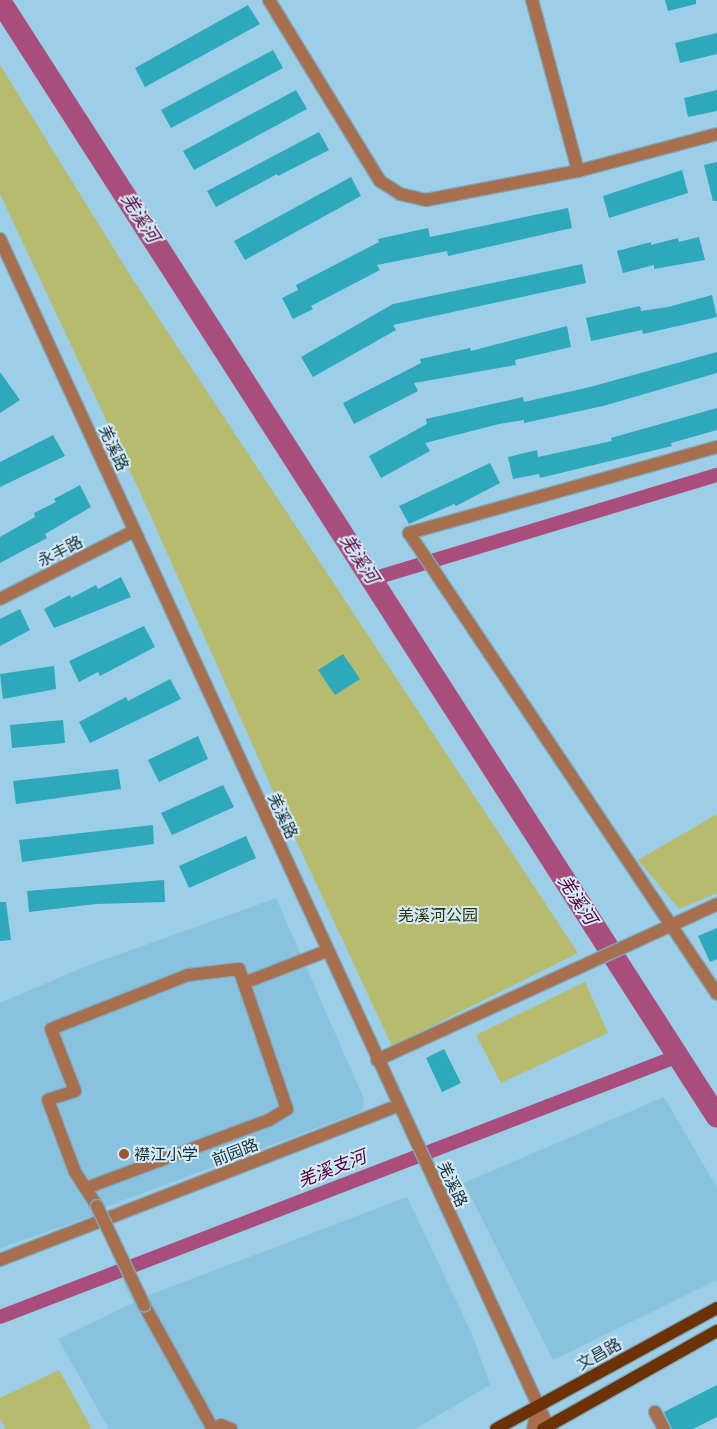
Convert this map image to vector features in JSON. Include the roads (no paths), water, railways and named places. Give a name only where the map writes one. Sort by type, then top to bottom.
[{"type":"main road","name":"文昌路","points":[[496,1429],[717,1308]]},
{"type":"main road","points":[[546,1428],[717,1331]]},
{"type":"street","points":[[269,0],[380,181],[400,194],[426,200],[578,170],[717,134]]},
{"type":"street","points":[[532,0],[578,170]]},
{"type":"street","name":"羌溪路","points":[[0,239],[538,1406],[546,1428]]},
{"type":"street","points":[[717,447],[409,533],[668,924],[717,994]]},
{"type":"street","name":"永丰路","points":[[0,599],[134,531]]},
{"type":"street","points":[[377,1060],[647,936],[668,924],[717,904]]},
{"type":"street","points":[[244,983],[327,951]]},
{"type":"street","points":[[86,1188],[269,1120],[288,1108],[239,969],[188,975],[51,1029],[75,1091],[48,1100],[75,1172],[97,1206],[144,1305],[214,1429],[221,1425],[231,1429]]},
{"type":"street","name":"前园路","points":[[0,1260],[401,1111]]},
{"type":"street","points":[[534,1429],[538,1406]]},
{"type":"street","points":[[655,1412],[664,1429]]},
{"type":"waterway","name":"羌溪河","points":[[0,1],[717,1117]]},
{"type":"waterway","points":[[372,579],[717,475]]},
{"type":"waterway","name":"羌溪支河","points":[[0,1317],[678,1056]]},
{"type":"place","name":"襟江小学","points":[[124,1154]]},
{"type":"park label","name":"羌溪河公园","points":[[438,915]]}]
